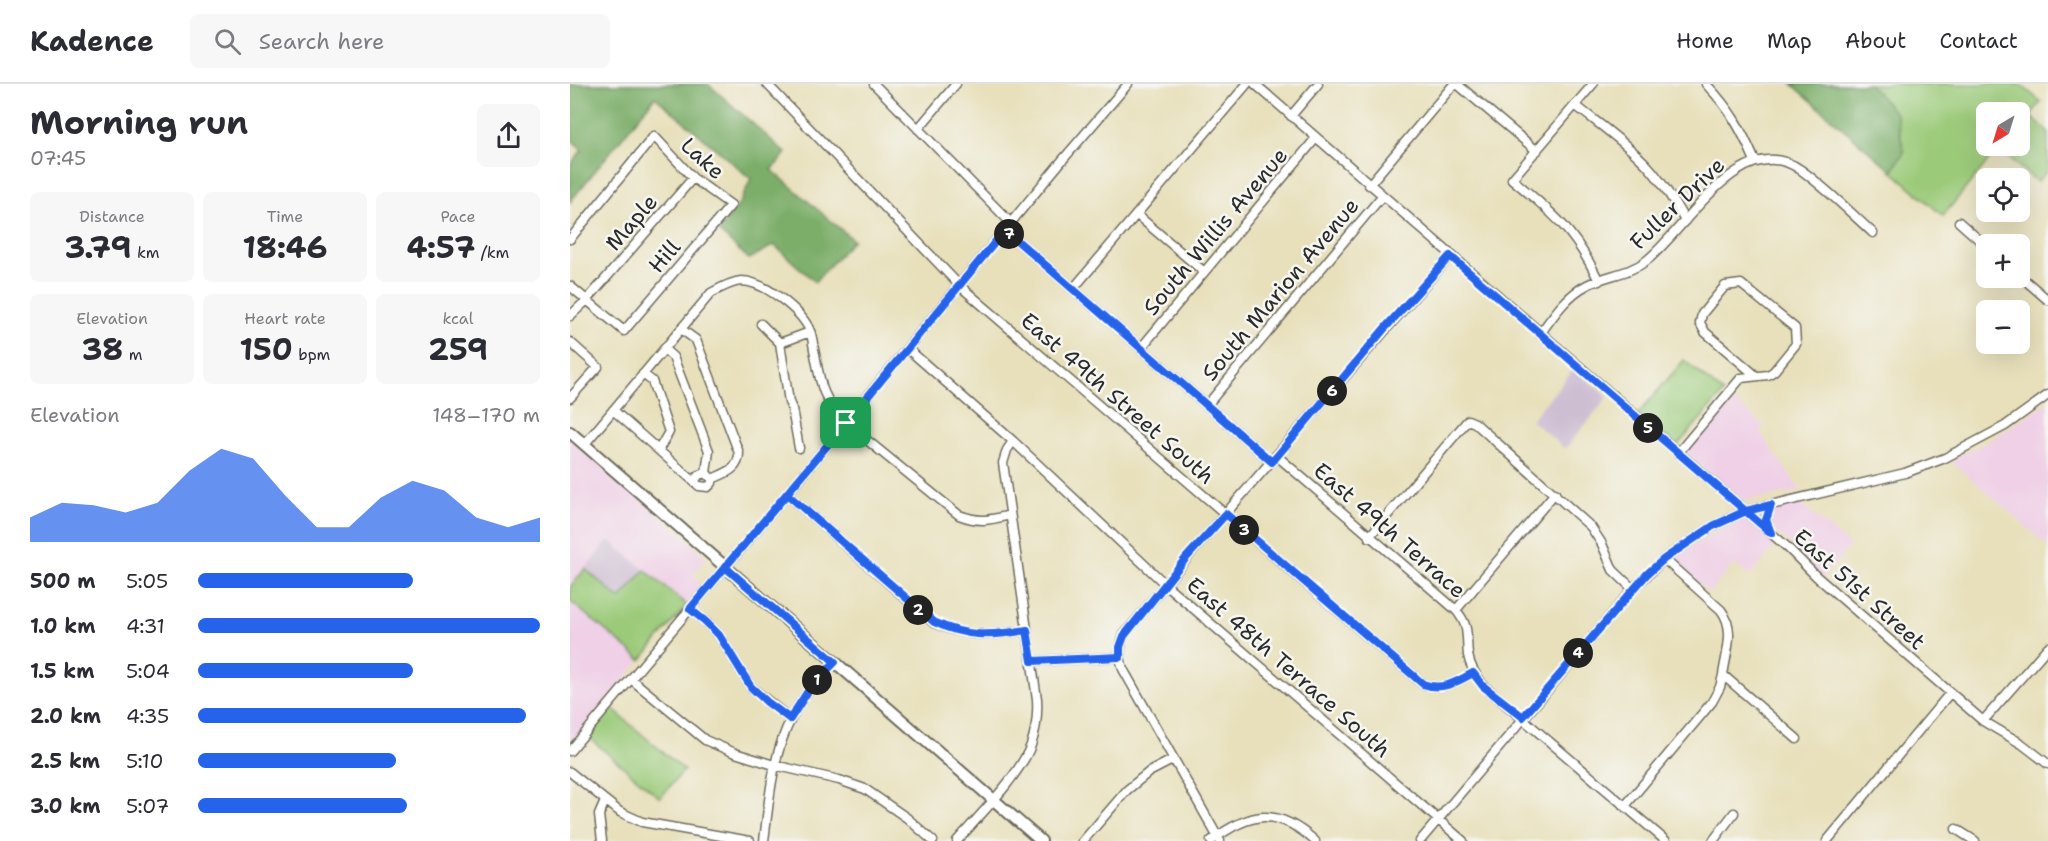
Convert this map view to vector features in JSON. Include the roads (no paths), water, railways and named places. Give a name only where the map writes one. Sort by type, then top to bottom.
[{"type":"main road","points":[[570,432],[1041,841]]},
{"type":"street","name":"East 49th Street South","points":[[767,84],[960,286],[1423,684],[1442,687],[1473,673]]},
{"type":"street","name":"East 49th Terrace","points":[[874,84],[1008,227],[1073,289],[1207,405],[1456,610],[1467,627],[1468,657],[1473,673]]},
{"type":"street","points":[[918,129],[956,84]]},
{"type":"street","points":[[570,751],[1128,84]]},
{"type":"street","points":[[1073,289],[1247,84]]},
{"type":"street","points":[[1255,84],[1370,185]]},
{"type":"street","name":"South Willis Avenue","points":[[1291,116],[1318,84]]},
{"type":"street","points":[[1455,84],[1537,151]]},
{"type":"street","name":"South Marion Avenue","points":[[1370,185],[1455,84]]},
{"type":"street","points":[[1593,84],[1512,179],[1568,229],[1586,254],[1599,281]]},
{"type":"street","points":[[1706,84],[1726,106],[1742,130],[1755,161]]},
{"type":"street","points":[[1575,105],[1626,145],[1647,165],[1667,190],[1685,221]]},
{"type":"street","name":"Lake","points":[[570,239],[654,136],[693,178],[731,205]]},
{"type":"street","name":"South Willis Avenue","points":[[1141,348],[1316,138]]},
{"type":"street","name":"Fuller Drive","points":[[1540,333],[1572,296],[1587,285],[1634,268],[1658,251],[1728,176],[1755,161],[1777,160],[1800,169],[1874,233]]},
{"type":"street","name":"Maple","points":[[570,316],[587,300],[693,178]]},
{"type":"street","name":"East 51st Street","points":[[1370,185],[1746,511],[1816,576],[1950,693],[1983,721],[2022,744],[2048,764]]},
{"type":"street","name":"South Marion Avenue","points":[[1207,405],[1382,196]]},
{"type":"street","name":"Hill","points":[[587,300],[624,331],[731,205]]},
{"type":"street","points":[[1137,215],[1203,271]]},
{"type":"street","points":[[1959,222],[1976,237]]},
{"type":"street","points":[[1315,841],[1295,824],[1269,817],[1255,818],[1216,839],[1123,669],[1120,647],[1124,636],[1165,584],[1385,328],[1450,256]]},
{"type":"street","points":[[584,445],[711,293],[741,281],[767,289],[801,317],[810,332],[822,392],[831,408],[846,423],[959,515],[984,521],[1010,515]]},
{"type":"street","points":[[1678,453],[1741,378],[1768,375],[1796,344],[1795,328],[1741,284],[1725,286],[1702,314],[1700,323],[1705,332],[1755,375]]},
{"type":"street","points":[[2030,284],[2048,300]]},
{"type":"street","points":[[570,286],[587,300]]},
{"type":"street","points":[[761,324],[780,343],[789,402],[800,448]]},
{"type":"street","points":[[681,329],[696,340],[739,453],[739,462],[734,469],[709,476],[699,475],[695,480]]},
{"type":"street","points":[[780,343],[810,332]]},
{"type":"street","points":[[570,342],[598,368],[570,398]]},
{"type":"street","points":[[613,410],[704,488],[710,486],[709,451],[673,357],[664,349]]},
{"type":"street","name":"East 48th Terrace South","points":[[908,349],[1013,441],[1165,584],[1463,841]]},
{"type":"street","points":[[644,374],[652,381],[669,432],[658,449]]},
{"type":"street","points":[[1420,841],[1633,589],[1664,559],[1713,526],[1746,511],[1905,473],[1945,458],[2003,428],[2048,395]]},
{"type":"street","points":[[1370,537],[1468,420],[1591,527],[1602,544],[1613,570],[1633,589]]},
{"type":"street","points":[[957,841],[1023,762],[1036,728],[1037,699],[1003,464],[1007,450],[1013,441]]},
{"type":"street","points":[[787,494],[934,622],[952,631],[976,636],[1027,630]]},
{"type":"street","points":[[1456,610],[1555,494]]},
{"type":"street","points":[[1771,505],[1766,520],[1771,533]]},
{"type":"street","points":[[1625,806],[1712,702],[1720,687],[1730,631],[1728,618],[1721,610],[1664,559]]},
{"type":"street","points":[[690,609],[719,635],[751,687],[790,719]]},
{"type":"street","points":[[1983,721],[2048,647]]},
{"type":"street","points":[[1032,661],[1120,657]]},
{"type":"street","points":[[764,841],[774,765],[790,719],[810,688],[835,662]]},
{"type":"street","points":[[1473,673],[1483,686],[1523,717],[1662,840]]},
{"type":"street","points":[[1723,675],[1797,738]]},
{"type":"street","points":[[631,679],[705,740],[735,753],[774,765],[839,780],[865,789],[907,818],[933,841]]},
{"type":"street","points":[[1827,841],[1950,693]]},
{"type":"street","points":[[1083,841],[1127,790],[1149,772],[1174,759]]},
{"type":"street","points":[[570,772],[620,812],[642,822],[750,841]]},
{"type":"street","points":[[602,841],[599,815],[605,801]]},
{"type":"street","points":[[1713,841],[1734,813]]},
{"type":"street","points":[[1956,829],[1975,841]]},
{"type":"street","points":[[682,841],[684,830]]}]
